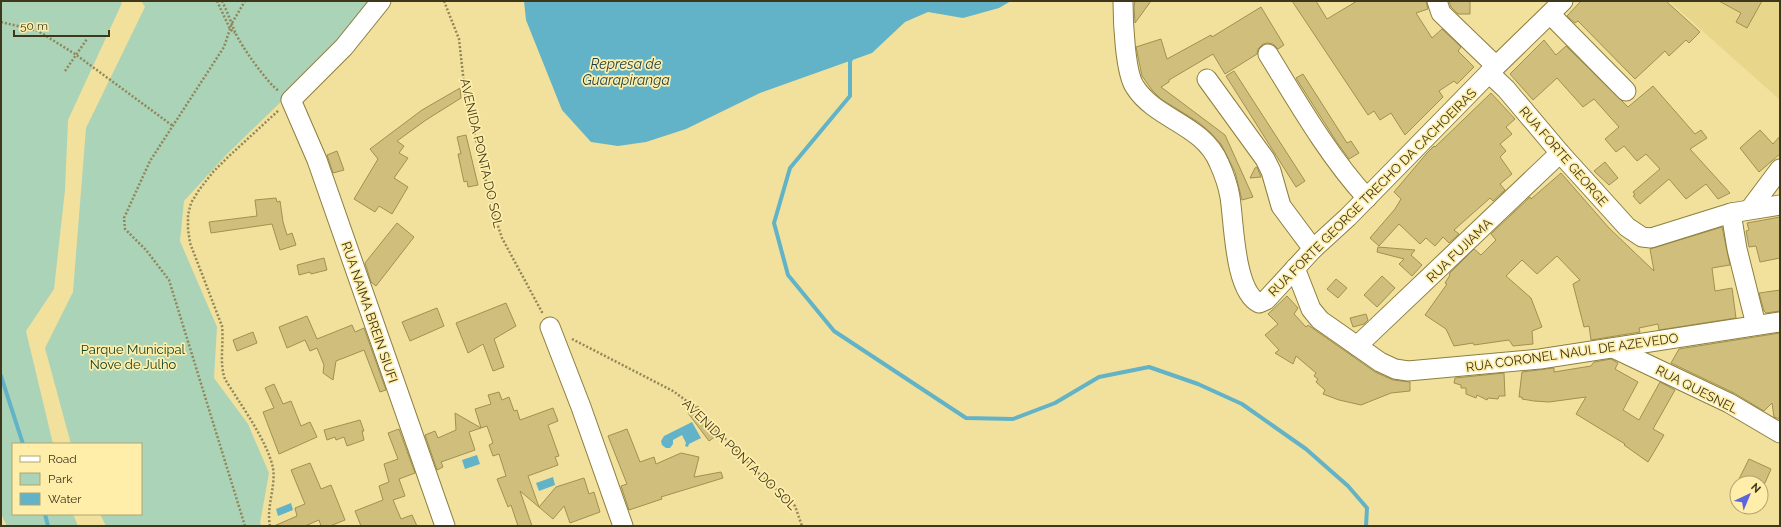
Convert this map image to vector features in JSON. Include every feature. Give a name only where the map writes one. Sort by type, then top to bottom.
[{"type":"street","points":[[292,100],[344,47],[381,1]]},
{"type":"street","name":"RUA FORTE GEORGE TRECHO DA CACHOEIRAS","points":[[1123,1],[1123,29],[1134,86],[1150,103],[1202,138],[1215,153],[1228,184],[1231,198],[1235,247],[1240,269],[1246,287],[1252,298],[1259,303],[1266,300],[1313,249],[1367,198],[1492,70],[1556,8]]},
{"type":"street","name":"RUA FORTE GEORGE","points":[[1437,1],[1441,13],[1492,70],[1506,89],[1560,153],[1633,233],[1642,238],[1651,238],[1731,213]]},
{"type":"street","points":[[1556,8],[1626,90]]},
{"type":"street","points":[[1268,54],[1298,104],[1354,184],[1367,198]]},
{"type":"street","points":[[1207,79],[1265,159],[1271,171],[1281,206],[1313,249]]},
{"type":"street","name":"RUA NAIMA BREIN SIUFI","points":[[292,100],[317,160],[445,526]]},
{"type":"street","name":"RUA FUJIAMA","points":[[1358,346],[1560,153]]},
{"type":"street","points":[[1750,209],[1780,169]]},
{"type":"street","points":[[1756,325],[1737,248],[1731,213],[1780,205]]},
{"type":"street","name":"RUA CORONEL NAUL DE AZEVEDO","points":[[1295,268],[1311,309],[1320,320],[1380,362],[1395,369],[1408,371],[1512,362],[1780,322]]},
{"type":"street","points":[[550,327],[581,407],[623,526]]},
{"type":"street","name":"RUA QUESNEL","points":[[1613,348],[1729,403],[1780,433]]},
{"type":"path","points":[[217,1],[230,29],[236,34]]},
{"type":"path","points":[[222,1],[236,34],[273,87],[292,100],[213,172],[191,203],[188,215],[190,244],[222,326],[222,372],[268,452],[273,468],[268,519],[270,526]]},
{"type":"path","points":[[245,1],[232,23],[224,47],[150,161],[124,218],[125,229],[146,250],[169,280],[245,526]]},
{"type":"path","name":"AVENIDA PONTA DO SOL","points":[[444,1],[459,39],[465,93],[502,238],[550,327],[622,366],[674,391],[695,407],[755,470],[796,506],[802,526]]},
{"type":"path","points":[[1,22],[38,31],[75,54],[173,126]]},
{"type":"path","points":[[65,71],[75,54],[87,39]]},
{"type":"shaded area","points":[[1669,1],[1780,1],[1780,100]]},
{"type":"green space","points":[[1,1],[120,1],[122,3],[68,120],[65,190],[54,289],[26,331],[53,443],[12,443],[12,515],[73,515],[78,526],[7,526],[1,514]]},
{"type":"green space","name":"Parque Municipal Nove de Julho","points":[[141,1],[372,1],[287,96],[227,154],[184,201],[180,241],[217,327],[214,378],[248,424],[269,473],[260,523],[262,526],[106,526],[100,515],[142,515],[142,443],[71,443],[45,348],[73,292],[86,128],[145,7]]},
{"type":"water","name":"Represa de Guarapiranga","points":[[524,1],[1011,1],[999,8],[963,18],[928,12],[905,22],[872,53],[760,93],[686,129],[646,142],[618,146],[591,142],[562,110],[526,20]]},
{"type":"water","points":[[692,422],[701,438],[689,444],[688,447],[685,446],[686,443],[682,435],[673,440],[673,444],[670,448],[666,448],[662,445],[661,441],[664,436]]},
{"type":"water","points":[[477,455],[480,464],[465,469],[462,460]]},
{"type":"water","points":[[553,477],[555,485],[539,491],[536,483]]},
{"type":"water","points":[[291,503],[293,510],[278,516],[276,509]]},
{"type":"building","points":[[1135,1],[1151,1],[1135,23],[1134,7]]},
{"type":"building","points":[[1292,1],[1316,1],[1327,19],[1357,1],[1426,1],[1428,9],[1416,13],[1432,38],[1442,29],[1461,47],[1458,51],[1474,67],[1457,84],[1454,81],[1439,91],[1443,97],[1405,135],[1391,113],[1380,120],[1374,111],[1368,115]]},
{"type":"building","points":[[1449,1],[1470,1],[1470,14],[1458,14],[1451,7]]},
{"type":"building","points":[[1581,1],[1666,1],[1700,32],[1689,43],[1686,40],[1669,56],[1665,51],[1635,79],[1578,21],[1575,23],[1567,16]]},
{"type":"building","points":[[1719,1],[1762,1],[1747,28],[1736,22],[1741,13]]},
{"type":"building","points":[[1261,7],[1284,45],[1278,49],[1273,44],[1263,44],[1258,49],[1257,54],[1225,74],[1213,54],[1169,80],[1169,82],[1161,87],[1225,135],[1253,197],[1242,200],[1235,172],[1221,144],[1198,122],[1161,99],[1152,90],[1142,76],[1136,47],[1161,39],[1167,59],[1211,35],[1212,37]]},
{"type":"building","points":[[1544,40],[1556,55],[1566,46],[1628,107],[1653,86],[1695,134],[1701,130],[1707,138],[1690,149],[1730,193],[1718,199],[1706,184],[1686,199],[1669,179],[1640,204],[1633,196],[1635,195],[1633,192],[1660,169],[1646,154],[1637,161],[1624,146],[1616,152],[1605,139],[1619,127],[1594,99],[1583,107],[1557,78],[1533,100],[1510,74]]},
{"type":"building","points":[[1234,71],[1305,181],[1296,187],[1226,76]]},
{"type":"building","points":[[1303,74],[1347,143],[1351,141],[1359,153],[1349,159],[1336,141],[1296,78]]},
{"type":"building","points":[[460,88],[461,98],[426,120],[397,141],[404,146],[399,153],[408,158],[394,178],[408,187],[392,214],[379,206],[375,212],[354,199],[378,159],[370,149],[422,110]]},
{"type":"building","points":[[1491,93],[1515,119],[1506,127],[1512,134],[1500,144],[1506,151],[1500,157],[1512,174],[1500,184],[1505,190],[1493,201],[1490,198],[1454,230],[1459,234],[1449,243],[1443,237],[1435,246],[1426,238],[1420,244],[1399,224],[1379,246],[1370,238],[1395,209],[1401,199],[1394,192],[1427,153]]},
{"type":"building","points":[[1760,130],[1773,144],[1780,136],[1780,154],[1759,172],[1740,148]]},
{"type":"building","points":[[466,135],[478,185],[468,187],[467,181],[464,182],[458,154],[461,154],[457,137]]},
{"type":"building","points":[[337,151],[344,170],[333,173],[327,155]]},
{"type":"building","points":[[1605,162],[1618,178],[1609,185],[1594,171]]},
{"type":"building","points":[[1257,167],[1261,177],[1250,178],[1255,168]]},
{"type":"building","points":[[1561,173],[1609,228],[1654,271],[1650,249],[1722,227],[1730,265],[1712,268],[1715,291],[1732,288],[1736,318],[1659,330],[1658,324],[1639,328],[1640,332],[1591,340],[1589,326],[1584,327],[1573,284],[1580,280],[1557,256],[1537,274],[1522,260],[1506,276],[1531,298],[1542,327],[1532,331],[1533,344],[1513,346],[1509,340],[1454,346],[1446,329],[1425,315],[1447,284],[1445,283],[1450,275],[1449,274],[1474,249],[1481,255],[1496,240],[1491,234],[1530,197],[1531,199]]},
{"type":"building","points":[[276,198],[277,202],[280,201],[283,222],[287,235],[292,233],[296,245],[280,250],[272,224],[211,233],[209,222],[257,216],[255,200]]},
{"type":"building","points":[[1780,217],[1780,258],[1760,262],[1756,246],[1749,247],[1746,231],[1749,230],[1747,223]]},
{"type":"building","points":[[397,223],[414,237],[376,286],[371,282],[365,263]]},
{"type":"building","points":[[1378,247],[1415,250],[1411,255],[1422,265],[1412,276],[1399,264],[1404,259],[1377,252]]},
{"type":"building","points":[[324,258],[327,270],[299,275],[297,265]]},
{"type":"building","points":[[1382,276],[1395,288],[1377,307],[1364,295]]},
{"type":"building","points":[[1336,279],[1347,288],[1338,298],[1327,289]]},
{"type":"building","points":[[1780,290],[1780,311],[1766,313],[1764,311],[1759,293]]},
{"type":"building","points":[[1287,296],[1298,308],[1294,314],[1306,327],[1308,325],[1375,372],[1393,380],[1410,382],[1410,391],[1391,393],[1361,405],[1339,400],[1323,394],[1325,390],[1316,382],[1318,379],[1314,376],[1316,373],[1296,356],[1293,364],[1275,353],[1279,350],[1265,335],[1278,324],[1268,314]]},
{"type":"building","points":[[506,303],[516,326],[494,339],[504,367],[493,371],[483,344],[468,353],[456,323]]},
{"type":"building","points":[[437,308],[444,326],[410,341],[402,322]]},
{"type":"building","points":[[1366,314],[1368,320],[1364,324],[1353,327],[1350,318]]},
{"type":"building","points":[[307,316],[317,339],[352,325],[355,332],[364,328],[386,390],[380,392],[364,350],[336,361],[333,380],[323,373],[324,365],[317,348],[310,351],[305,340],[287,348],[279,327]]},
{"type":"building","points":[[253,332],[257,343],[237,351],[233,340]]},
{"type":"building","points":[[1780,333],[1780,419],[1774,417],[1772,403],[1764,411],[1734,393],[1671,363],[1679,349]]},
{"type":"building","points":[[1611,359],[1618,363],[1615,369],[1638,382],[1623,410],[1639,420],[1660,382],[1675,390],[1653,429],[1664,435],[1648,462],[1624,445],[1625,444],[1576,414],[1586,397],[1549,402],[1522,399],[1522,397],[1519,397],[1522,372],[1554,368],[1554,372],[1591,366],[1594,362]]},
{"type":"building","points":[[1504,373],[1505,396],[1499,396],[1498,399],[1488,398],[1487,400],[1477,395],[1476,398],[1466,394],[1466,388],[1461,388],[1461,385],[1454,383],[1455,378]]},
{"type":"building","points":[[274,384],[283,404],[291,401],[301,426],[310,422],[317,437],[279,454],[263,412],[274,408],[265,388]]},
{"type":"building","points":[[499,392],[502,400],[509,397],[514,411],[517,410],[520,420],[553,408],[558,421],[548,425],[559,456],[555,457],[558,465],[528,476],[539,507],[556,487],[584,478],[589,494],[594,492],[600,512],[570,523],[564,506],[553,519],[520,491],[532,526],[518,526],[511,505],[508,507],[497,479],[506,476],[499,454],[493,456],[489,445],[493,443],[487,426],[481,428],[475,409],[491,404],[488,395]]},
{"type":"building","points":[[698,406],[719,434],[709,441],[688,413]]},
{"type":"building","points":[[455,413],[481,428],[469,432],[475,450],[441,462],[443,467],[437,470],[425,435],[435,431],[438,438],[456,430]]},
{"type":"building","points":[[360,420],[364,431],[362,431],[364,440],[347,446],[344,437],[336,440],[335,437],[327,440],[324,430]]},
{"type":"building","points":[[399,429],[415,473],[399,479],[405,496],[393,500],[401,519],[412,515],[417,526],[361,526],[355,511],[383,500],[379,486],[389,482],[384,464],[398,459],[388,433]]},
{"type":"building","points":[[627,429],[640,462],[654,457],[656,464],[681,453],[699,457],[694,477],[721,472],[723,478],[661,497],[662,499],[629,510],[621,486],[627,484],[608,436]]},
{"type":"building","points":[[1749,459],[1771,469],[1768,475],[1741,475]]},
{"type":"building","points":[[310,463],[321,489],[331,485],[345,520],[330,526],[321,526],[319,520],[305,526],[274,526],[297,516],[295,508],[305,504],[291,470]]},
{"type":"waterway","points":[[853,56],[850,61],[850,96],[790,168],[774,223],[788,275],[834,331],[966,418],[1013,419],[1055,403],[1099,377],[1149,367],[1198,384],[1242,404],[1306,449],[1348,486],[1367,508],[1366,526]]},
{"type":"waterway","points":[[1,376],[23,443]]},
{"type":"waterway","points":[[45,515],[48,526]]}]
